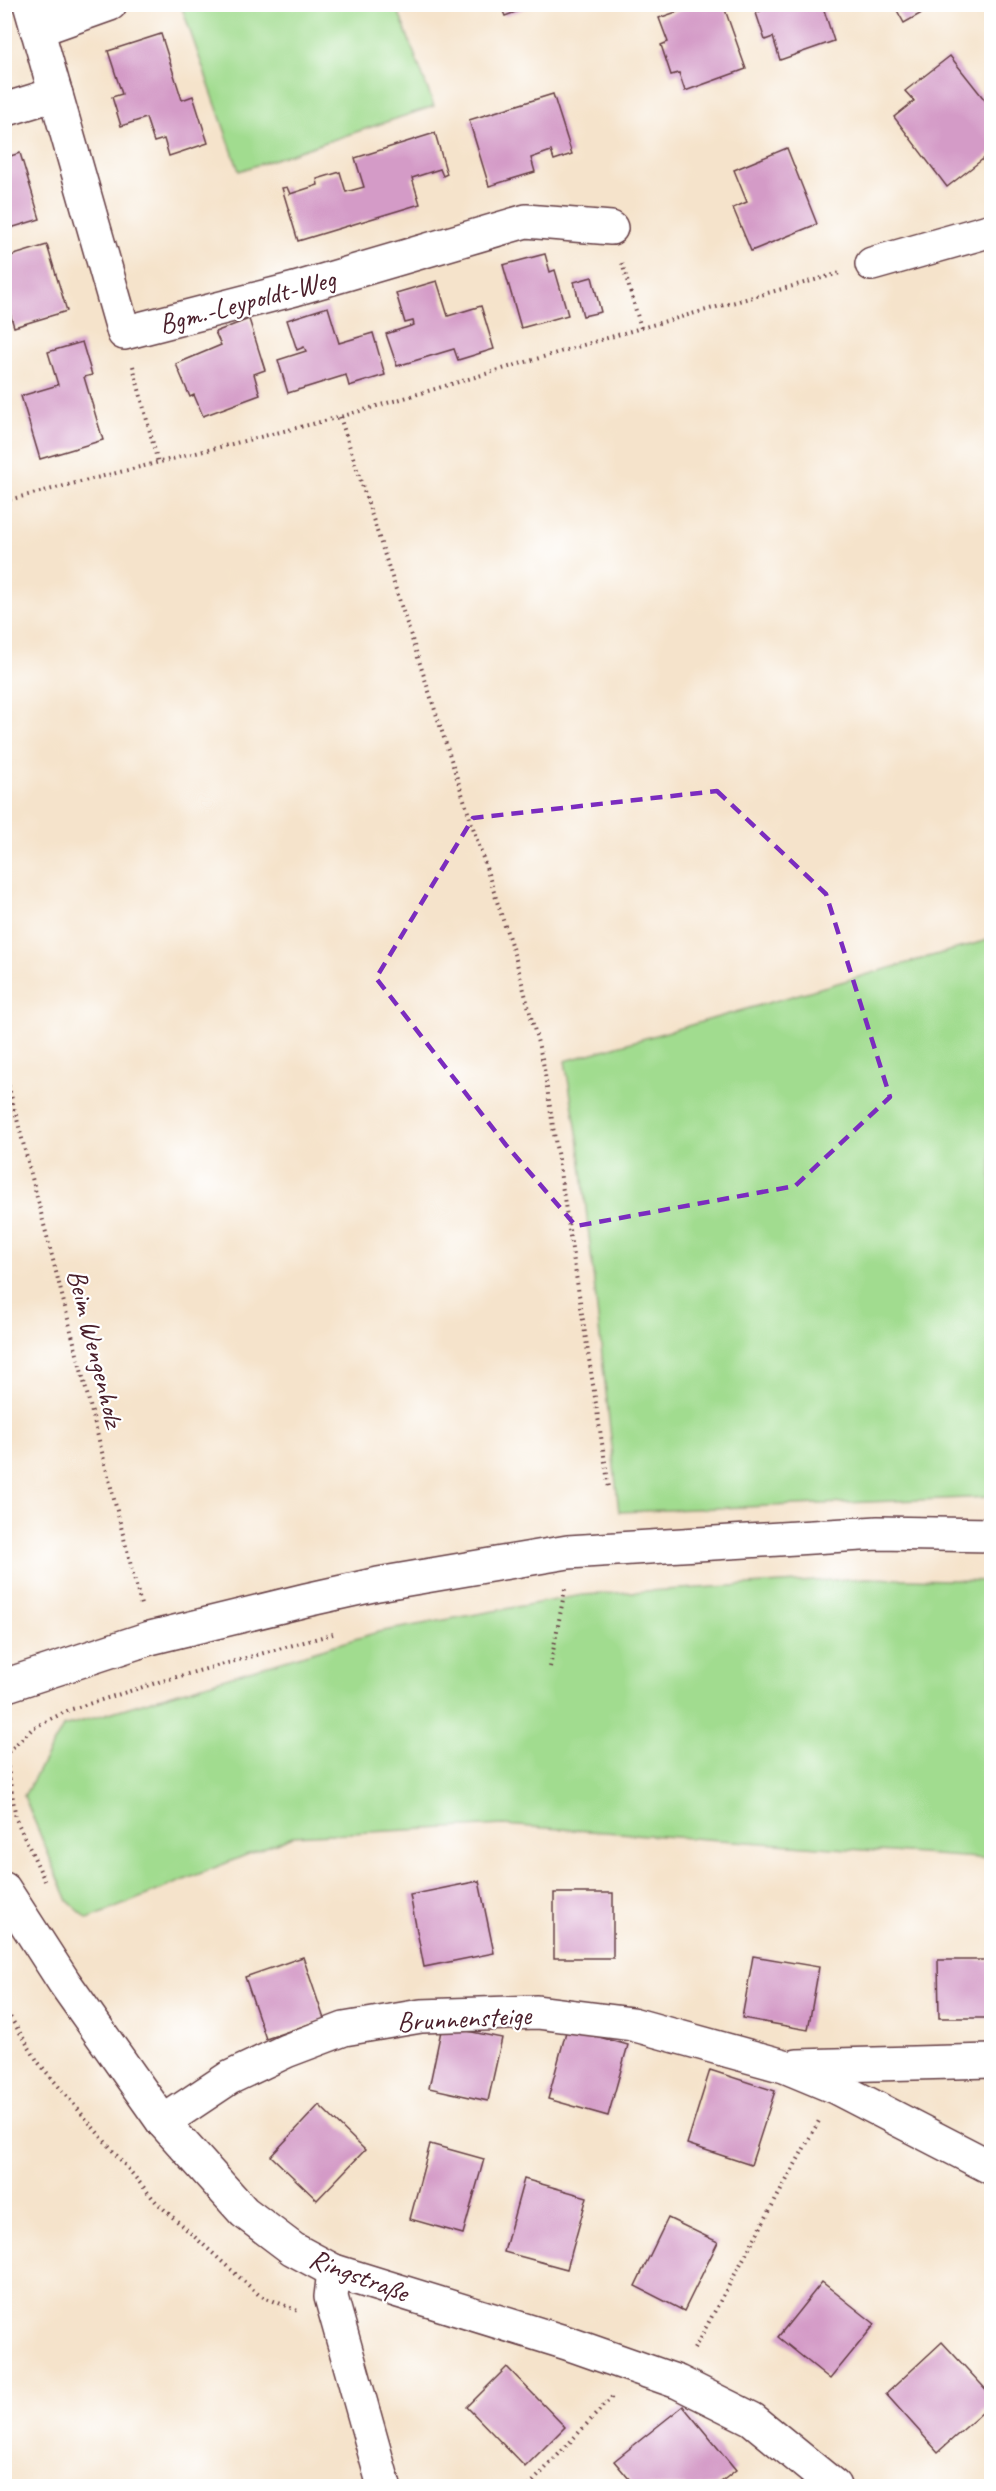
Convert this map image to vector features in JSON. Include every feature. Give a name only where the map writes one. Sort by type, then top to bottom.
[{"type":"street","points":[[33,17],[110,4]]},
{"type":"street","name":"Bgm.-Leypoldt-Weg","points":[[33,17],[124,333],[296,288],[526,221],[611,228]]},
{"type":"street","points":[[4,110],[56,94]]},
{"type":"street","points":[[872,264],[992,230]]},
{"type":"street","points":[[4,1686],[150,1638],[378,1584],[568,1552],[878,1533],[992,1535]]},
{"type":"street","name":"Ringstraße","points":[[6,1888],[64,1982],[163,2122],[244,2212],[293,2249],[334,2271],[567,2343],[678,2382],[752,2419],[834,2487]]},
{"type":"street","name":"Brunnensteige","points":[[163,2122],[229,2078],[286,2051],[344,2029],[421,2016],[537,2012],[632,2024],[784,2066],[837,2088],[992,2168]]},
{"type":"street","name":"Brunnensteige","points":[[784,2066],[992,2061]]},
{"type":"street","points":[[334,2271],[331,2297],[384,2487]]},
{"type":"path","points":[[611,228],[641,328]]},
{"type":"path","points":[[4,501],[340,417],[641,328],[872,264]]},
{"type":"path","points":[[124,333],[158,463]]},
{"type":"path","points":[[340,417],[516,960],[543,1062],[609,1488]]},
{"type":"path","name":"Beim Wengenholz","points":[[4,1068],[150,1638]]},
{"type":"path","points":[[550,1667],[565,1590],[568,1552]]},
{"type":"path","points":[[554,1592],[577,1588]]},
{"type":"path","points":[[4,1756],[33,1728],[69,1710],[162,1681],[341,1632]]},
{"type":"path","points":[[4,2007],[38,2062],[156,2202],[259,2295],[340,2329]]},
{"type":"path","points":[[678,2382],[837,2088]]},
{"type":"path","points":[[529,2487],[639,2368]]},
{"type":"highlighted area","points":[[717,791],[826,894],[890,1097],[795,1186],[576,1226],[506,1145],[376,978],[473,818]]},
{"type":"green space","points":[[181,5],[396,5],[434,106],[239,171]]},
{"type":"green space","points":[[991,939],[991,1497],[619,1512],[579,1144],[565,1061]]},
{"type":"green space","points":[[865,1578],[991,1581],[991,1859],[503,1825],[293,1836],[88,1919],[68,1901],[24,1796],[63,1727],[378,1632],[582,1595]]},
{"type":"building","points":[[500,4],[534,4],[534,5],[505,16]]},
{"type":"building","points":[[699,4],[723,4],[746,69],[685,91],[679,73],[671,75],[661,45],[668,42],[659,18]]},
{"type":"building","points":[[761,4],[822,4],[834,41],[780,60],[773,37],[765,40],[756,13],[762,10]]},
{"type":"building","points":[[894,5],[936,5],[904,23]]},
{"type":"building","points":[[161,34],[182,100],[193,96],[208,143],[169,156],[164,139],[154,142],[146,118],[121,126],[112,97],[122,94],[108,51]]},
{"type":"building","points":[[950,56],[992,109],[992,152],[947,187],[894,117],[914,101],[905,91]]},
{"type":"building","points":[[553,94],[572,154],[554,160],[551,151],[531,158],[535,172],[489,186],[469,120]]},
{"type":"building","points":[[435,133],[447,174],[443,176],[440,169],[412,178],[420,204],[298,241],[282,188],[287,187],[290,194],[318,185],[317,179],[340,172],[346,192],[364,187],[355,158]]},
{"type":"building","points":[[787,148],[817,224],[751,251],[733,208],[747,202],[734,170]]},
{"type":"building","points":[[20,153],[40,219],[4,230],[4,158]]},
{"type":"building","points":[[47,245],[67,311],[14,327],[4,293],[4,258]]},
{"type":"building","points":[[545,254],[550,272],[555,270],[568,315],[521,328],[503,265]]},
{"type":"building","points":[[592,277],[601,312],[583,316],[574,282]]},
{"type":"building","points":[[437,281],[448,316],[481,306],[494,349],[458,360],[454,349],[397,366],[386,334],[414,325],[413,321],[405,323],[396,293]]},
{"type":"building","points":[[328,307],[339,343],[373,333],[385,375],[349,386],[346,375],[288,393],[278,360],[306,351],[304,347],[297,350],[287,320]]},
{"type":"building","points":[[249,319],[265,370],[254,374],[260,395],[203,416],[194,395],[190,397],[176,364],[221,345],[215,332]]},
{"type":"building","points":[[82,342],[92,375],[84,377],[103,440],[40,459],[21,396],[58,385],[48,352]]},
{"type":"building","points":[[479,1881],[494,1953],[424,1967],[410,1895]]},
{"type":"building","points":[[554,1893],[613,1893],[613,1958],[554,1958]]},
{"type":"building","points":[[753,1956],[819,1967],[808,2030],[742,2018]]},
{"type":"building","points":[[303,1957],[324,2019],[266,2039],[245,1977]]},
{"type":"building","points":[[938,1960],[992,1960],[992,2018],[939,2018]]},
{"type":"building","points":[[442,2026],[502,2038],[488,2101],[429,2088]]},
{"type":"building","points":[[567,2028],[628,2045],[608,2116],[548,2099]]},
{"type":"building","points":[[710,2070],[775,2091],[751,2165],[687,2144]]},
{"type":"building","points":[[319,2105],[365,2150],[317,2200],[271,2156]]},
{"type":"building","points":[[430,2144],[484,2159],[463,2234],[410,2219]]},
{"type":"building","points":[[524,2179],[587,2197],[567,2269],[504,2252]]},
{"type":"building","points":[[668,2218],[718,2242],[684,2311],[635,2286]]},
{"type":"building","points":[[822,2282],[875,2324],[830,2379],[778,2337]]},
{"type":"building","points":[[942,2342],[992,2396],[992,2404],[938,2452],[886,2394]]},
{"type":"building","points":[[507,2367],[565,2427],[525,2467],[467,2407]]},
{"type":"building","points":[[683,2406],[736,2470],[716,2486],[635,2486],[614,2461]]}]
